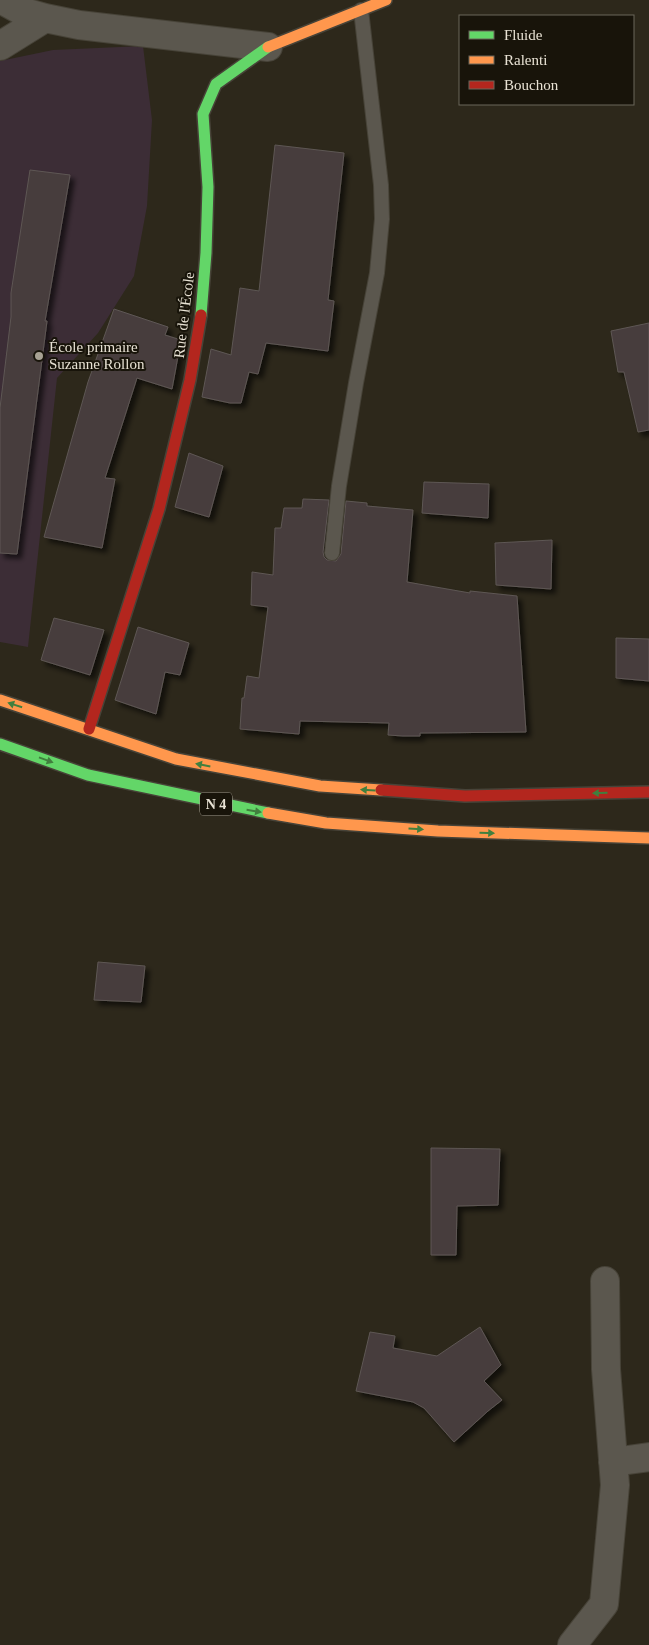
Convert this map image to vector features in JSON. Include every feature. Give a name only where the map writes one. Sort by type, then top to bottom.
[{"type":"main road","name":"Rue de l'École","points":[[89,729],[159,509],[190,380],[201,315],[206,253],[208,187],[203,114],[209,98],[216,84],[268,47],[386,0]]},
{"type":"main road","name":"N 4","points":[[0,700],[176,760],[320,786],[465,796],[649,792]]},
{"type":"main road","name":"N 4","points":[[0,744],[88,775],[242,810],[326,823],[457,832],[649,838]]},
{"type":"street","points":[[2,0],[24,12],[79,25],[268,47]]},
{"type":"street","points":[[0,46],[45,18]]},
{"type":"street","points":[[572,1645],[604,1604],[615,1486],[606,1369],[605,1281]]},
{"type":"street","points":[[613,1462],[649,1457]]},
{"type":"lane","points":[[332,553],[356,383],[377,273],[382,219],[381,185],[361,10]]},
{"type":"shaded area","name":"École primaire Suzanne Rollon","points":[[143,46],[152,120],[147,206],[134,276],[98,333],[57,378],[28,647],[0,642],[0,61],[53,50]]},
{"type":"building","points":[[275,145],[344,153],[328,300],[334,301],[328,351],[266,343],[258,374],[249,372],[241,403],[230,403],[202,397],[211,349],[231,355],[240,288],[259,291]]},
{"type":"building","points":[[30,170],[70,175],[45,321],[47,321],[17,554],[0,553],[0,408],[11,317],[11,293]]},
{"type":"building","points":[[114,309],[168,327],[165,335],[181,340],[172,389],[137,378],[105,478],[115,479],[102,548],[44,537],[88,382]]},
{"type":"building","points":[[649,323],[649,430],[638,432],[624,372],[618,372],[611,331]]},
{"type":"building","points":[[189,453],[223,466],[209,517],[175,507]]},
{"type":"building","points":[[424,482],[489,484],[488,518],[422,513]]},
{"type":"building","points":[[303,499],[329,500],[323,552],[327,560],[336,561],[341,554],[346,501],[367,503],[367,506],[413,510],[407,582],[470,593],[470,591],[517,596],[526,732],[420,733],[420,736],[403,736],[388,735],[389,723],[300,721],[299,734],[240,729],[242,698],[244,698],[247,676],[259,678],[268,607],[251,605],[252,572],[273,575],[275,528],[281,528],[284,508],[302,508]]},
{"type":"building","points":[[552,540],[551,589],[496,585],[495,543]]},
{"type":"building","points":[[54,618],[104,630],[90,675],[41,660]]},
{"type":"building","points":[[138,627],[189,643],[180,675],[165,672],[156,714],[115,700]]},
{"type":"building","points":[[616,638],[649,639],[649,681],[616,678]]},
{"type":"building","points":[[98,962],[145,966],[141,1002],[94,1000]]},
{"type":"building","points":[[431,1148],[500,1149],[498,1205],[457,1206],[456,1255],[431,1255]]},
{"type":"building","points":[[480,1327],[501,1365],[484,1381],[502,1400],[454,1442],[424,1408],[413,1402],[356,1391],[370,1332],[395,1336],[393,1348],[437,1356]]},
{"type":"traffic: fast","points":[[201,315],[206,253],[208,187],[203,114],[216,84],[268,47]]},
{"type":"traffic: fast","points":[[0,744],[88,775],[268,813]]},
{"type":"traffic: slow","points":[[268,47],[386,0]]},
{"type":"traffic: slow","points":[[0,700],[176,759],[320,786],[381,790]]},
{"type":"traffic: slow","points":[[268,813],[326,823],[438,831],[649,838]]},
{"type":"traffic: jam","points":[[89,729],[159,509],[190,380],[201,315]]},
{"type":"traffic: jam","points":[[381,790],[465,796],[649,792]]},
{"type":"place","name":"École primaire Suzanne Rollon","points":[[39,356]]}]
